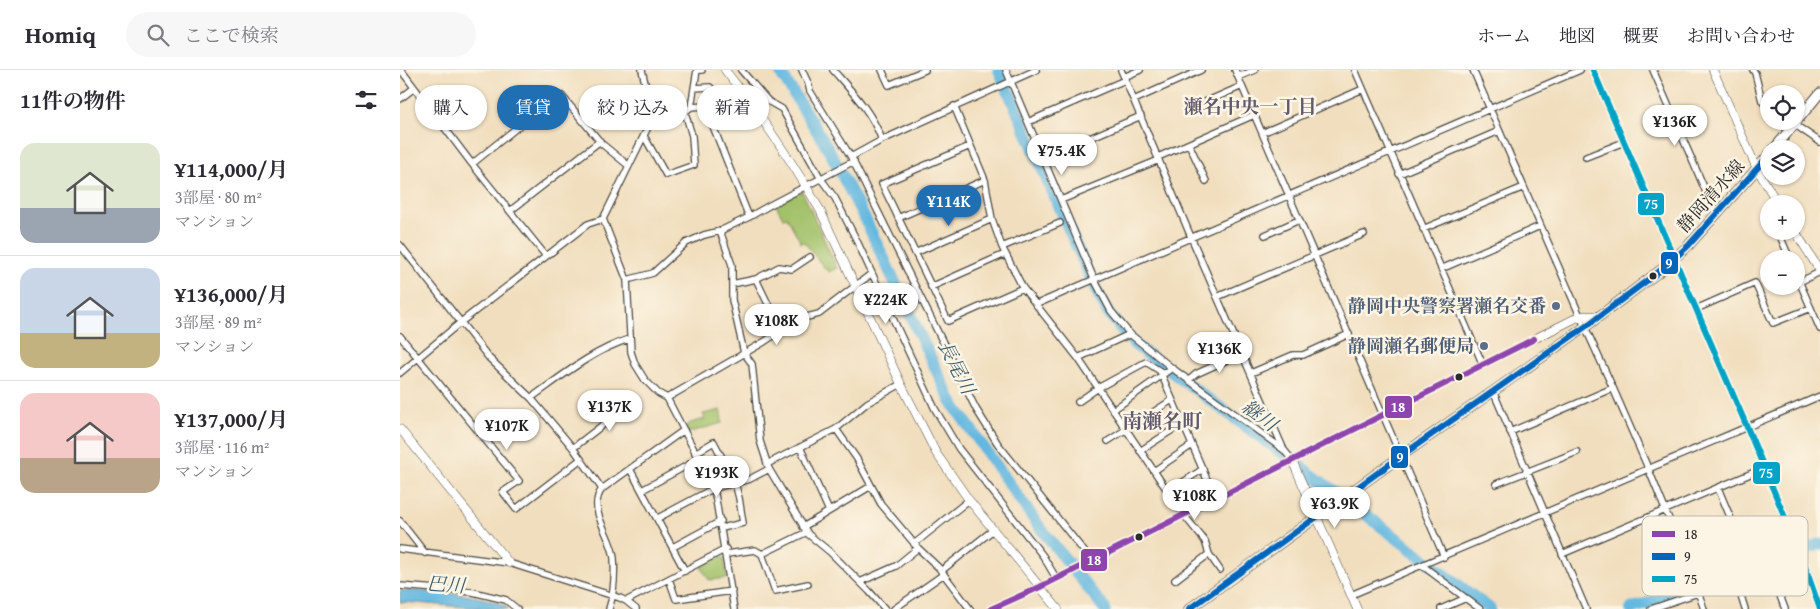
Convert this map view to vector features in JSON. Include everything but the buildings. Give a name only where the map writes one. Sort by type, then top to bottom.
[{"type":"main road","points":[[1805,109],[1820,94]]},
{"type":"main road","name":"静岡清水線","points":[[1189,609],[1401,456],[1585,327],[1675,258],[1760,166]]},
{"type":"street","points":[[401,70],[472,164],[546,256]]},
{"type":"street","points":[[642,70],[646,85]]},
{"type":"street","points":[[691,107],[697,70],[702,70]]},
{"type":"street","points":[[725,70],[756,109],[807,186],[936,453],[969,500],[1058,609]]},
{"type":"street","points":[[741,70],[768,101],[782,109],[835,198],[935,409],[959,449],[1058,577]]},
{"type":"street","points":[[802,70],[810,91],[852,160],[976,409],[998,444],[1090,561]]},
{"type":"street","points":[[833,70],[870,114],[882,140]]},
{"type":"street","points":[[882,70],[888,85],[925,70]]},
{"type":"street","points":[[1006,70],[1094,278],[1111,311],[1130,334],[1172,368],[1284,450],[1292,460],[1318,516],[1357,609]]},
{"type":"street","points":[[627,280],[653,273],[686,243],[704,234],[720,231],[750,217],[822,178],[882,140],[1036,70]]},
{"type":"street","points":[[1121,70],[1191,237],[1284,450]]},
{"type":"street","points":[[1028,122],[1140,70]]},
{"type":"street","points":[[1134,100],[1201,70]]},
{"type":"street","points":[[1235,70],[1444,557]]},
{"type":"street","points":[[1238,77],[1255,70]]},
{"type":"street","points":[[1355,70],[1482,365]]},
{"type":"street","points":[[1473,70],[1540,226],[1614,388],[1668,516]]},
{"type":"street","points":[[1037,304],[1580,70]]},
{"type":"street","points":[[1592,70],[1675,258],[1784,516]]},
{"type":"street","points":[[1652,70],[1716,215]]},
{"type":"street","points":[[1713,70],[1757,169],[1773,195]]},
{"type":"street","points":[[1753,70],[1760,93]]},
{"type":"street","points":[[1194,107],[1242,86]]},
{"type":"street","points":[[400,99],[414,88]]},
{"type":"street","points":[[1262,133],[1363,89]]},
{"type":"street","points":[[472,164],[530,117],[562,96],[600,142],[629,166]]},
{"type":"street","points":[[687,110],[691,107],[705,106],[750,217]]},
{"type":"street","points":[[954,106],[985,180],[992,219],[1004,254],[1023,288],[1078,358],[1183,514],[1205,541],[1209,554],[1220,570]]},
{"type":"street","points":[[1061,200],[1158,159],[1254,115]]},
{"type":"street","points":[[1043,158],[1141,116]]},
{"type":"street","points":[[644,136],[666,175],[694,165],[692,136],[687,119]]},
{"type":"street","points":[[400,373],[461,322],[588,224],[603,219],[646,130]]},
{"type":"street","points":[[1802,130],[1820,142]]},
{"type":"street","points":[[1400,174],[1500,131]]},
{"type":"street","points":[[510,211],[600,142]]},
{"type":"street","points":[[1586,157],[1624,142]]},
{"type":"street","points":[[1189,144],[1206,181]]},
{"type":"street","points":[[970,146],[882,184],[948,321],[1023,288]]},
{"type":"street","points":[[898,218],[985,180]]},
{"type":"street","points":[[1423,229],[1524,187]]},
{"type":"street","points":[[603,219],[627,280],[629,339],[635,364],[645,380],[658,393],[667,398],[714,488],[734,609]]},
{"type":"street","points":[[915,253],[992,219]]},
{"type":"street","points":[[1265,234],[1300,220]]},
{"type":"street","points":[[1002,247],[1060,222]]},
{"type":"street","points":[[1441,269],[1540,226]]},
{"type":"street","points":[[720,231],[732,265],[732,300],[744,352],[752,364],[760,441],[768,466],[805,529],[860,582],[884,609]]},
{"type":"street","points":[[1218,297],[1364,234]]},
{"type":"street","points":[[1801,240],[1820,271],[1805,279]]},
{"type":"street","points":[[400,245],[489,358],[531,398],[573,448],[602,489]]},
{"type":"street","points":[[932,286],[1004,254]]},
{"type":"street","points":[[732,284],[756,278],[779,267],[792,268],[810,257]]},
{"type":"street","points":[[667,398],[799,319],[819,314],[871,274]]},
{"type":"street","points":[[756,278],[781,331]]},
{"type":"street","points":[[1696,308],[1755,284],[1773,324],[1811,308]]},
{"type":"street","points":[[1805,294],[1820,328]]},
{"type":"street","points":[[991,609],[1040,587],[1580,316],[1598,316]]},
{"type":"street","points":[[1078,358],[1130,334]]},
{"type":"street","points":[[1251,373],[1293,355],[1303,355],[1349,334]]},
{"type":"street","points":[[400,336],[519,481],[503,492],[516,509],[580,459]]},
{"type":"street","points":[[531,398],[595,353],[629,339]]},
{"type":"street","points":[[1189,380],[1196,374],[1242,353]]},
{"type":"street","points":[[1078,402],[1098,388],[1146,362],[1160,371],[1215,498]]},
{"type":"street","points":[[1113,410],[1172,368]]},
{"type":"street","points":[[658,518],[714,488],[750,479],[800,447],[836,429],[867,403],[901,384]]},
{"type":"street","points":[[1510,432],[1614,388]]},
{"type":"street","points":[[1493,391],[1586,609]]},
{"type":"street","points":[[1351,596],[1820,396]]},
{"type":"street","points":[[573,448],[635,400]]},
{"type":"street","points":[[1108,440],[1172,400]]},
{"type":"street","points":[[1140,451],[1182,423]]},
{"type":"street","points":[[400,429],[509,563]]},
{"type":"street","points":[[836,429],[856,459],[881,504],[916,546],[942,573],[970,609]]},
{"type":"street","points":[[609,609],[613,596],[614,558],[596,506],[596,496],[602,489],[684,430]]},
{"type":"street","points":[[673,547],[721,524],[743,524],[740,498],[735,483],[714,442],[695,453]]},
{"type":"street","points":[[1154,472],[1192,445]]},
{"type":"street","points":[[800,447],[829,511]]},
{"type":"street","points":[[1496,484],[1577,452]]},
{"type":"street","points":[[642,490],[699,460]]},
{"type":"street","points":[[1654,516],[1764,468]]},
{"type":"street","points":[[630,469],[685,571]]},
{"type":"street","points":[[1168,492],[1203,469]]},
{"type":"street","points":[[762,554],[805,529],[829,511],[871,486]]},
{"type":"street","points":[[1718,488],[1730,516]]},
{"type":"street","points":[[860,582],[896,566],[969,500]]},
{"type":"street","points":[[400,521],[425,552]]},
{"type":"street","points":[[1562,554],[1642,521]]},
{"type":"street","points":[[894,609],[942,573],[994,530]]},
{"type":"street","points":[[400,549],[509,563],[613,596],[626,601],[636,609]]},
{"type":"street","points":[[626,601],[726,552],[755,550],[762,554],[775,591],[808,584]]},
{"type":"street","points":[[1175,580],[1209,554]]},
{"type":"street","points":[[1423,566],[1480,609]]},
{"type":"street","points":[[1808,575],[1820,609]]},
{"type":"street","points":[[669,579],[676,600],[732,591]]},
{"type":"street","points":[[400,586],[473,592],[506,600],[516,609]]},
{"type":"street","points":[[1650,609],[1687,596]]},
{"type":"street","points":[[1699,596],[1704,609]]},
{"type":"street","points":[[1741,596],[1745,609]]},
{"type":"street","points":[[1780,596],[1785,609]]},
{"type":"street","points":[[1441,609],[1466,598]]},
{"type":"green space","points":[[802,191],[837,268],[829,272],[804,242],[801,243],[787,217],[783,218],[776,205]]},
{"type":"green space","points":[[721,410],[722,423],[688,433],[686,427],[690,423],[705,419],[703,414]]},
{"type":"green space","points":[[720,556],[724,558],[727,578],[709,580],[701,567]]},
{"type":"water","points":[[400,591],[440,592],[473,596],[500,604],[509,609],[400,602]]},
{"type":"waterway","name":"長尾川","points":[[779,70],[829,150],[867,223],[951,401],[1038,525],[1105,609]]},
{"type":"waterway","name":"継川","points":[[999,70],[1095,288],[1108,313],[1135,345],[1357,508],[1490,609]]},
{"type":"waterway","name":"継川","points":[[1808,548],[1820,544]]},
{"type":"waterway","name":"継川","points":[[1631,609],[1669,596]]},
{"type":"transit line","name":"75","points":[[1593,70],[1784,516]]},
{"type":"transit line","name":"9","points":[[1189,609],[1401,456],[1585,327],[1665,267],[1688,246],[1760,165]]},
{"type":"transit line","name":"18","points":[[991,609],[1040,587],[1534,339]]},
{"type":"transit line","name":"75","points":[[1808,575],[1820,609]]},
{"type":"place","name":"静岡中央警察署瀬名交番","points":[[1556,306]]},
{"type":"place","name":"静岡瀬名郵便局","points":[[1484,346]]},
{"type":"district","name":"瀬名中央一丁目","points":[[1250,106]]},
{"type":"district","name":"南瀬名町","points":[[1162,421]]},
{"type":"water label","name":"巴川","points":[[446,584]]}]
